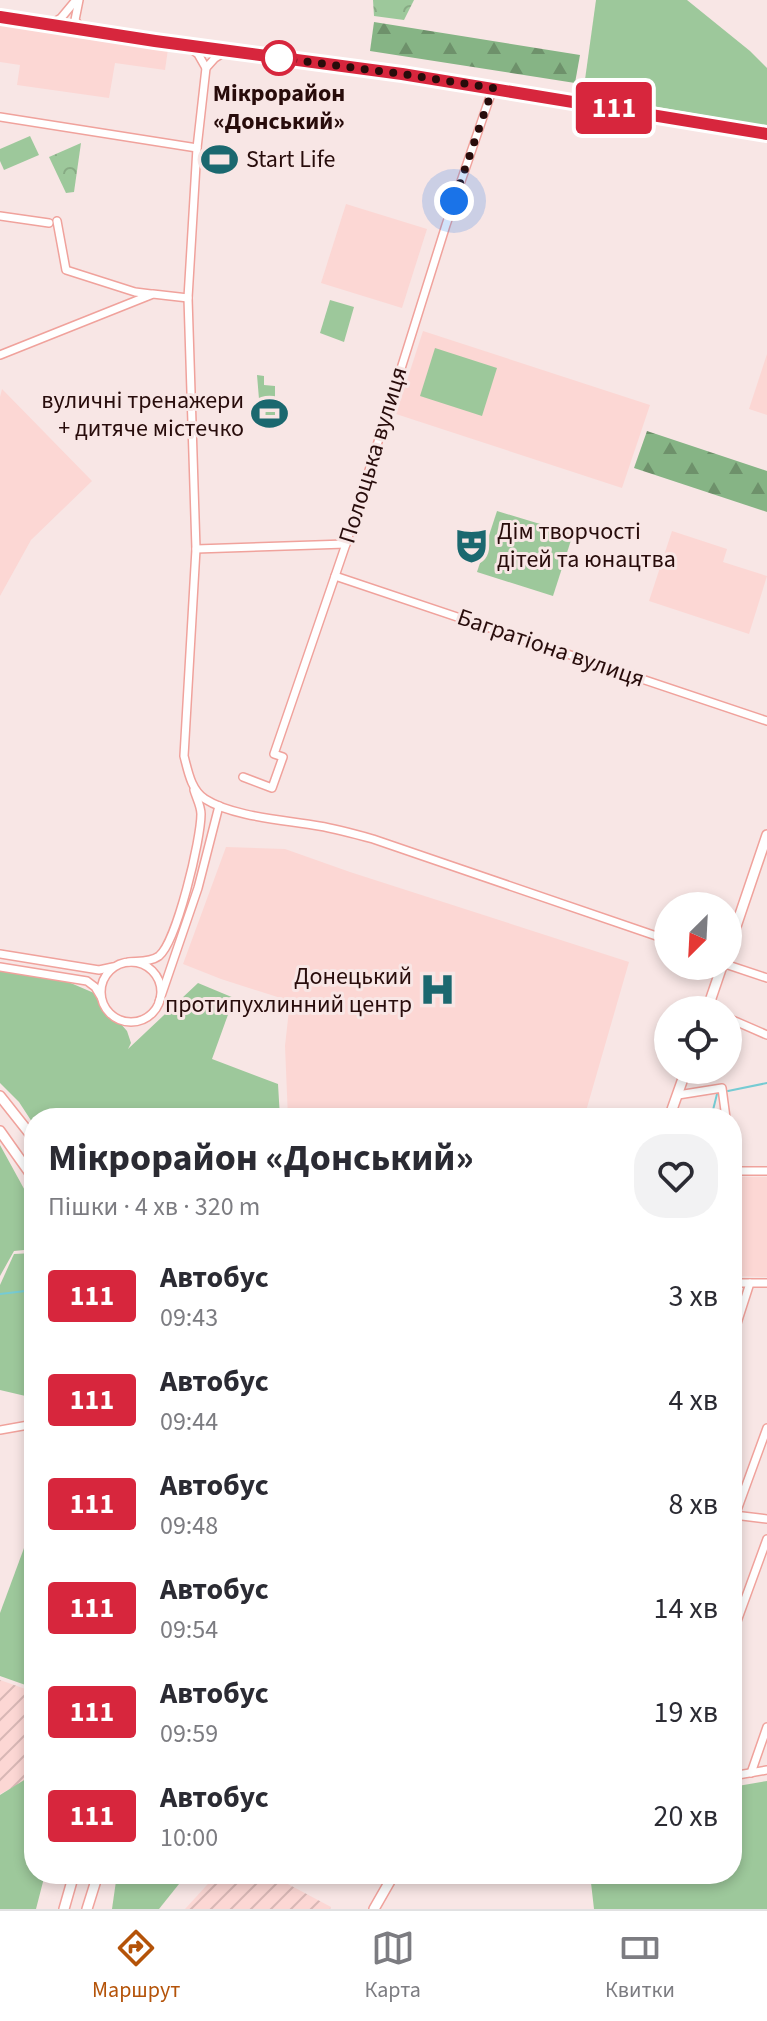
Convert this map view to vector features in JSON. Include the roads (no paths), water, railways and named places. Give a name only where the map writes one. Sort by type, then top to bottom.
[{"type":"main road","points":[[742,909],[767,835]]},
{"type":"main road","points":[[673,1108],[682,1084]]},
{"type":"main road","points":[[0,1096],[24,1126]]},
{"type":"main road","points":[[0,1131],[24,1165]]},
{"type":"main road","points":[[64,1909],[71,1884]]},
{"type":"main road","points":[[87,1909],[95,1884]]},
{"type":"main road","points":[[374,1909],[388,1884]]},
{"type":"street","points":[[50,25],[78,0]]},
{"type":"street","points":[[78,0],[75,20],[83,31]]},
{"type":"street","points":[[0,17],[187,46],[402,74],[767,134]]},
{"type":"street","points":[[187,46],[198,54],[206,68]]},
{"type":"street","points":[[0,954],[99,970],[129,962],[154,960],[170,939],[195,857],[201,812],[184,756],[196,549],[188,298],[197,148],[206,68],[226,51]]},
{"type":"street","name":"Полоцька вулиця","points":[[243,777],[272,788],[283,757],[274,754],[346,544],[446,225],[493,88]]},
{"type":"street","points":[[0,117],[197,148]]},
{"type":"street","points":[[0,216],[53,222],[66,270],[135,292],[188,298]]},
{"type":"street","points":[[0,355],[153,294]]},
{"type":"street","points":[[196,549],[346,544]]},
{"type":"street","name":"Багратіона вулиця","points":[[335,576],[767,721]]},
{"type":"street","points":[[191,780],[203,798],[219,806],[373,839],[654,935]]},
{"type":"street","points":[[0,967],[87,981],[95,987],[109,1012],[117,1018],[137,1021],[146,1017],[159,1002],[198,888],[219,806]]},
{"type":"street","points":[[129,962],[147,967],[154,973],[161,992],[159,1002]]},
{"type":"street","points":[[102,999],[105,976],[115,967]]},
{"type":"street","points":[[742,970],[767,978]]},
{"type":"street","points":[[742,1024],[767,1035]]},
{"type":"street","points":[[678,1095],[722,1088],[725,1108]]},
{"type":"street","points":[[742,1171],[767,1171]]},
{"type":"street","points":[[742,1283],[767,1283]]},
{"type":"street","points":[[742,1308],[750,1283]]},
{"type":"street","points":[[0,1430],[24,1426]]},
{"type":"street","points":[[742,1494],[767,1428]]},
{"type":"street","points":[[742,1516],[767,1519]]},
{"type":"street","points":[[742,1608],[767,1539]]},
{"type":"street","points":[[751,1773],[767,1727]]},
{"type":"street","points":[[742,1774],[767,1770]]},
{"type":"waterway","points":[[728,1091],[767,1083]]},
{"type":"waterway","points":[[714,1108],[717,1094]]},
{"type":"waterway","points":[[0,1294],[24,1291]]},
{"type":"place","name":"Мікрорайон «Донський»","points":[[279,58]]},
{"type":"place","name":"Start Life","points":[[220,159]]},
{"type":"place","name":"вуличні тренажери + дитяче містечко","points":[[270,414]]},
{"type":"place","name":"Дім творчості дітей та юнацтва","points":[[471,545]]},
{"type":"place","name":"Донецький протипухлинний центр","points":[[438,990]]}]
